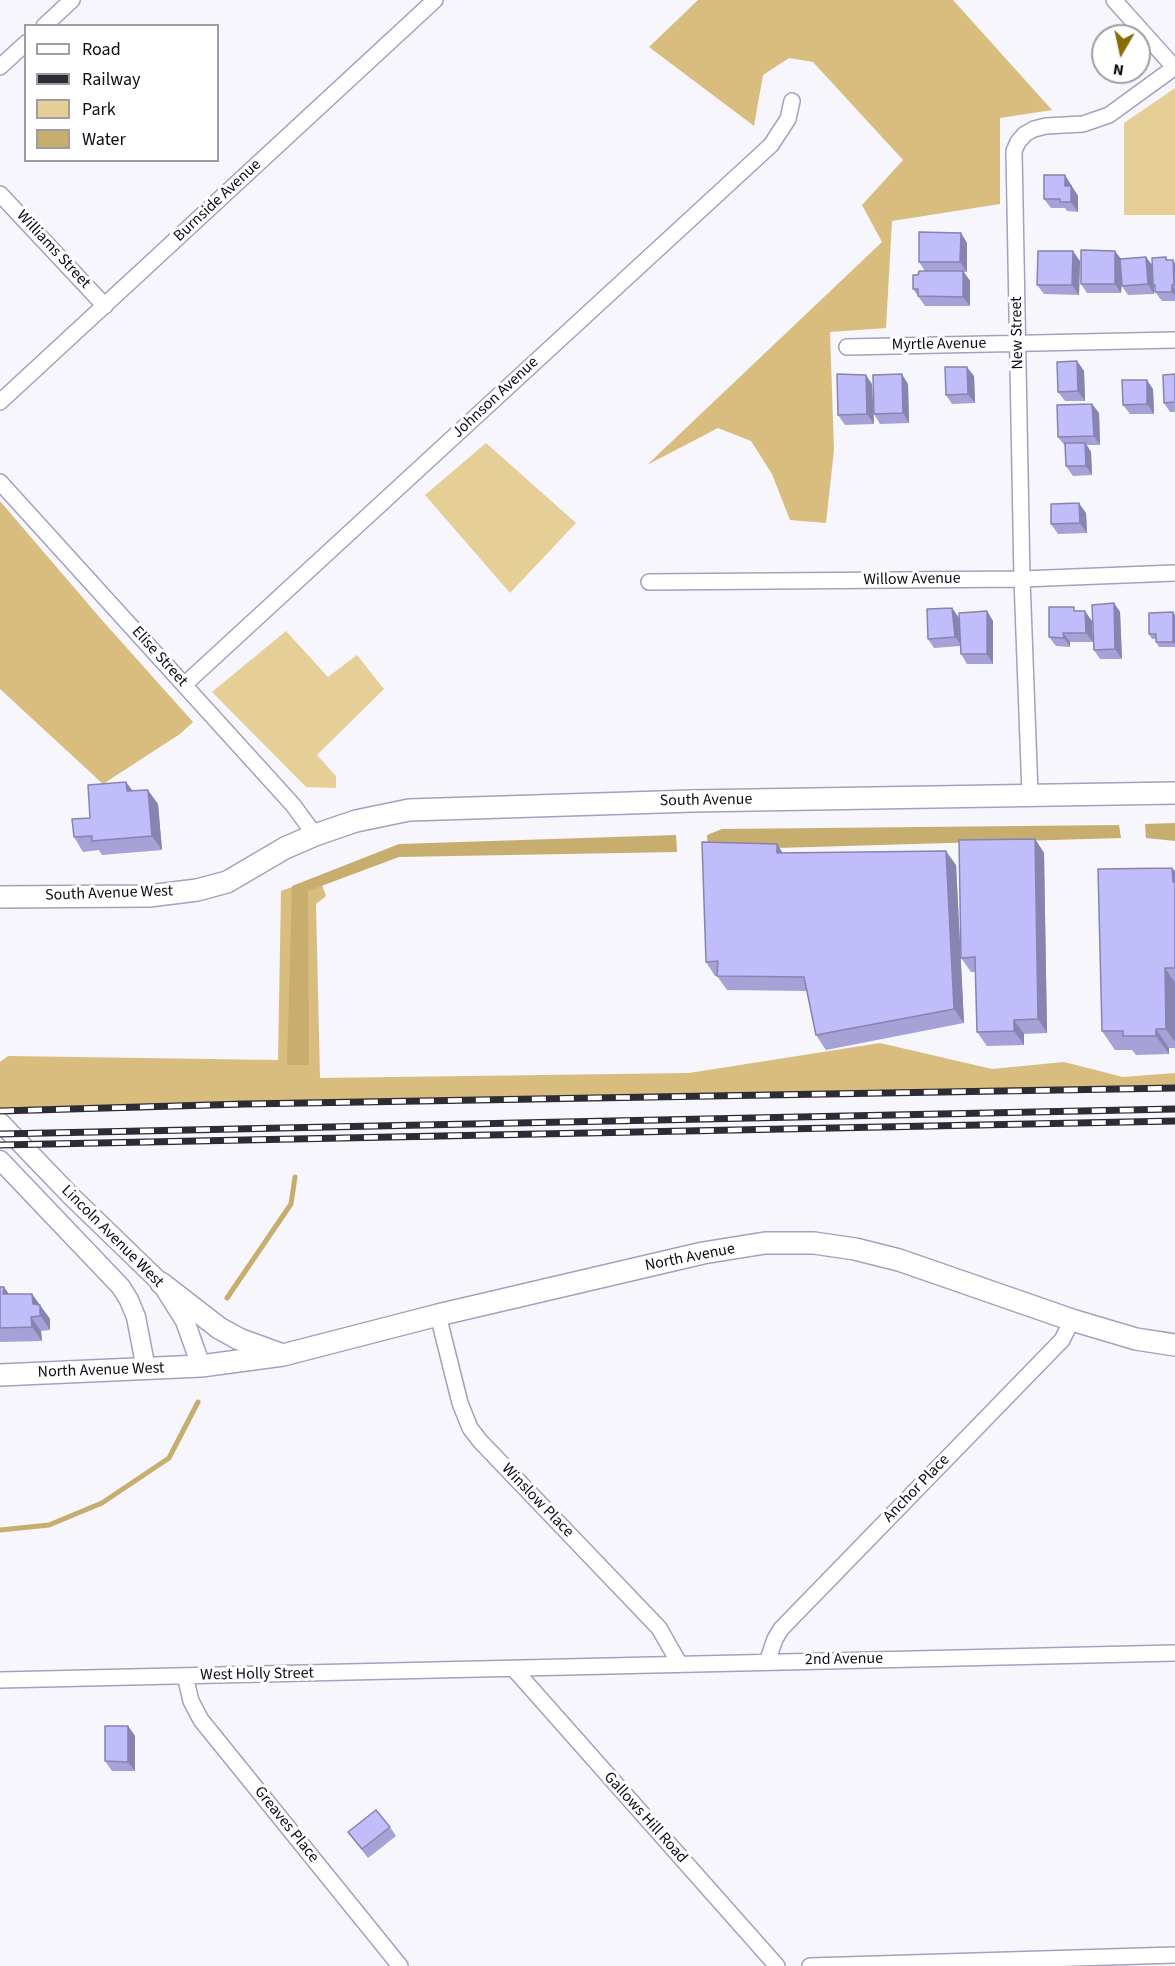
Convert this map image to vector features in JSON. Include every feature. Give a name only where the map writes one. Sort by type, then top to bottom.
[{"type":"main road","name":"South Avenue","points":[[250,869],[315,835],[356,821],[409,810],[692,801],[1175,793]]},
{"type":"main road","name":"South Avenue West","points":[[0,897],[149,896],[197,890],[227,882],[250,869]]},
{"type":"main road","name":"North Avenue","points":[[201,1366],[284,1355],[438,1315],[703,1253],[765,1244],[814,1243],[855,1248],[899,1260],[1072,1320],[1136,1339],[1175,1345]]},
{"type":"main road","points":[[161,1283],[219,1328],[239,1339],[284,1355]]},
{"type":"main road","name":"North Avenue West","points":[[0,1375],[201,1366]]},
{"type":"street","points":[[46,24],[72,0]]},
{"type":"street","name":"Burnside Avenue","points":[[0,402],[435,0]]},
{"type":"street","name":"New Street","points":[[1030,794],[1022,579],[1014,152],[1018,142],[1034,129],[1083,124],[1109,116],[1175,67],[1114,0]]},
{"type":"street","points":[[0,67],[24,45]]},
{"type":"street","name":"Johnson Avenue","points":[[184,685],[771,145],[788,119],[792,101]]},
{"type":"street","name":"Williams Street","points":[[0,194],[105,306]]},
{"type":"street","name":"Myrtle Avenue","points":[[847,347],[1175,340]]},
{"type":"street","name":"Elise Street","points":[[0,482],[293,805],[315,835]]},
{"type":"street","name":"Willow Avenue","points":[[649,582],[1022,579],[1175,573]]},
{"type":"street","name":"Lincoln Avenue West","points":[[0,1122],[71,1196],[161,1283],[188,1328],[201,1366]]},
{"type":"street","name":"Lincoln Avenue West","points":[[0,1160],[121,1287],[136,1317],[146,1369]]},
{"type":"street","name":"Winslow Place","points":[[438,1315],[460,1403],[470,1428],[659,1628],[679,1663]]},
{"type":"street","name":"Anchor Place","points":[[767,1662],[781,1629],[1062,1340],[1072,1320]]},
{"type":"street","name":"2nd Avenue","points":[[514,1669],[679,1663],[1175,1653]]},
{"type":"street","name":"West Holly Street","points":[[0,1680],[514,1669]]},
{"type":"street","name":"Gallows Hill Road","points":[[514,1669],[777,1966]]},
{"type":"street","name":"Greaves Place","points":[[185,1676],[191,1701],[201,1720],[400,1966]]},
{"type":"street","points":[[810,1966],[1175,1955]]},
{"type":"green space","points":[[1175,88],[1175,215],[1124,215],[1124,123]]},
{"type":"green space","points":[[486,443],[576,523],[510,593],[425,495]]},
{"type":"green space","points":[[286,631],[328,677],[357,655],[384,689],[317,755],[336,776],[336,788],[306,787],[212,692]]},
{"type":"shaded area","points":[[698,0],[953,0],[1052,110],[1000,118],[1000,204],[892,221],[886,328],[830,332],[834,450],[826,523],[790,520],[772,474],[751,441],[718,428],[647,465],[882,242],[862,205],[903,160],[813,62],[789,58],[763,75],[754,126],[649,47]]},
{"type":"shaded area","points":[[0,501],[193,722],[180,734],[103,784],[0,689]]},
{"type":"shaded area","points":[[319,877],[326,896],[316,904],[320,1078],[689,1073],[880,1043],[992,1069],[1064,1062],[1123,1077],[1175,1073],[1175,1087],[0,1111],[0,1062],[8,1056],[278,1060],[281,891]]},
{"type":"water","points":[[1175,823],[1175,841],[1146,838],[1145,824]]},
{"type":"water","points":[[1119,825],[1121,838],[708,850],[707,835],[722,829]]},
{"type":"water","points":[[676,835],[677,852],[399,857],[308,891],[309,1065],[287,1065],[292,886],[399,844]]},
{"type":"building","points":[[1044,175],[1065,175],[1065,186],[1071,186],[1071,202],[1044,199]]},
{"type":"building","points":[[919,232],[961,233],[960,262],[919,262]]},
{"type":"building","points":[[1081,250],[1115,251],[1115,284],[1081,284]]},
{"type":"building","points":[[1038,251],[1073,251],[1072,285],[1037,285]]},
{"type":"building","points":[[1146,257],[1148,284],[1122,286],[1120,259]]},
{"type":"building","points":[[1166,257],[1166,260],[1173,260],[1172,292],[1155,292],[1152,258]]},
{"type":"building","points":[[919,271],[963,271],[963,297],[918,296],[918,289],[913,289],[913,275],[918,275]]},
{"type":"building","points":[[1077,361],[1078,391],[1058,392],[1057,362]]},
{"type":"building","points":[[945,367],[967,367],[968,394],[946,395]]},
{"type":"building","points":[[837,374],[866,375],[867,414],[838,415]]},
{"type":"building","points":[[902,374],[903,413],[874,414],[873,375]]},
{"type":"building","points":[[1175,374],[1175,402],[1164,403],[1163,375]]},
{"type":"building","points":[[1122,380],[1147,380],[1147,404],[1123,405]]},
{"type":"building","points":[[1092,404],[1094,436],[1058,437],[1057,405]]},
{"type":"building","points":[[1065,443],[1085,443],[1086,466],[1066,466]]},
{"type":"building","points":[[1079,503],[1080,523],[1051,524],[1051,504]]},
{"type":"building","points":[[1114,603],[1115,649],[1094,650],[1092,605]]},
{"type":"building","points":[[1049,607],[1074,607],[1074,611],[1085,611],[1086,633],[1063,633],[1064,638],[1049,637]]},
{"type":"building","points":[[952,608],[955,637],[928,639],[927,609]]},
{"type":"building","points":[[987,611],[987,654],[961,654],[959,613]]},
{"type":"building","points":[[1173,612],[1173,642],[1156,642],[1156,634],[1149,634],[1149,613]]},
{"type":"building","points":[[126,782],[127,791],[148,790],[152,836],[92,841],[92,836],[74,837],[72,819],[90,818],[88,785]]},
{"type":"building","points":[[1035,839],[1038,1019],[1014,1020],[1014,1031],[977,1032],[975,957],[961,958],[959,840]]},
{"type":"building","points":[[702,842],[777,844],[777,853],[946,851],[954,1009],[816,1035],[804,977],[717,976],[718,961],[706,962]]},
{"type":"building","points":[[1172,868],[1173,882],[1175,882],[1175,968],[1165,968],[1166,1029],[1156,1029],[1156,1036],[1123,1036],[1123,1031],[1102,1031],[1098,869]]},
{"type":"building","points":[[0,1287],[4,1287],[3,1294],[32,1294],[33,1304],[40,1305],[40,1316],[31,1317],[32,1327],[0,1328]]},
{"type":"building","points":[[105,1726],[128,1726],[128,1762],[105,1761]]},
{"type":"building","points":[[376,1810],[390,1827],[362,1849],[348,1832]]},
{"type":"waterway","points":[[227,1298],[291,1204],[295,1177]]},
{"type":"waterway","points":[[0,1530],[49,1525],[102,1503],[169,1458],[198,1402]]},
{"type":"railway","points":[[0,1111],[245,1104],[1175,1088]]},
{"type":"railway","points":[[0,1134],[1175,1109]]},
{"type":"railway","points":[[0,1145],[1175,1121]]}]
